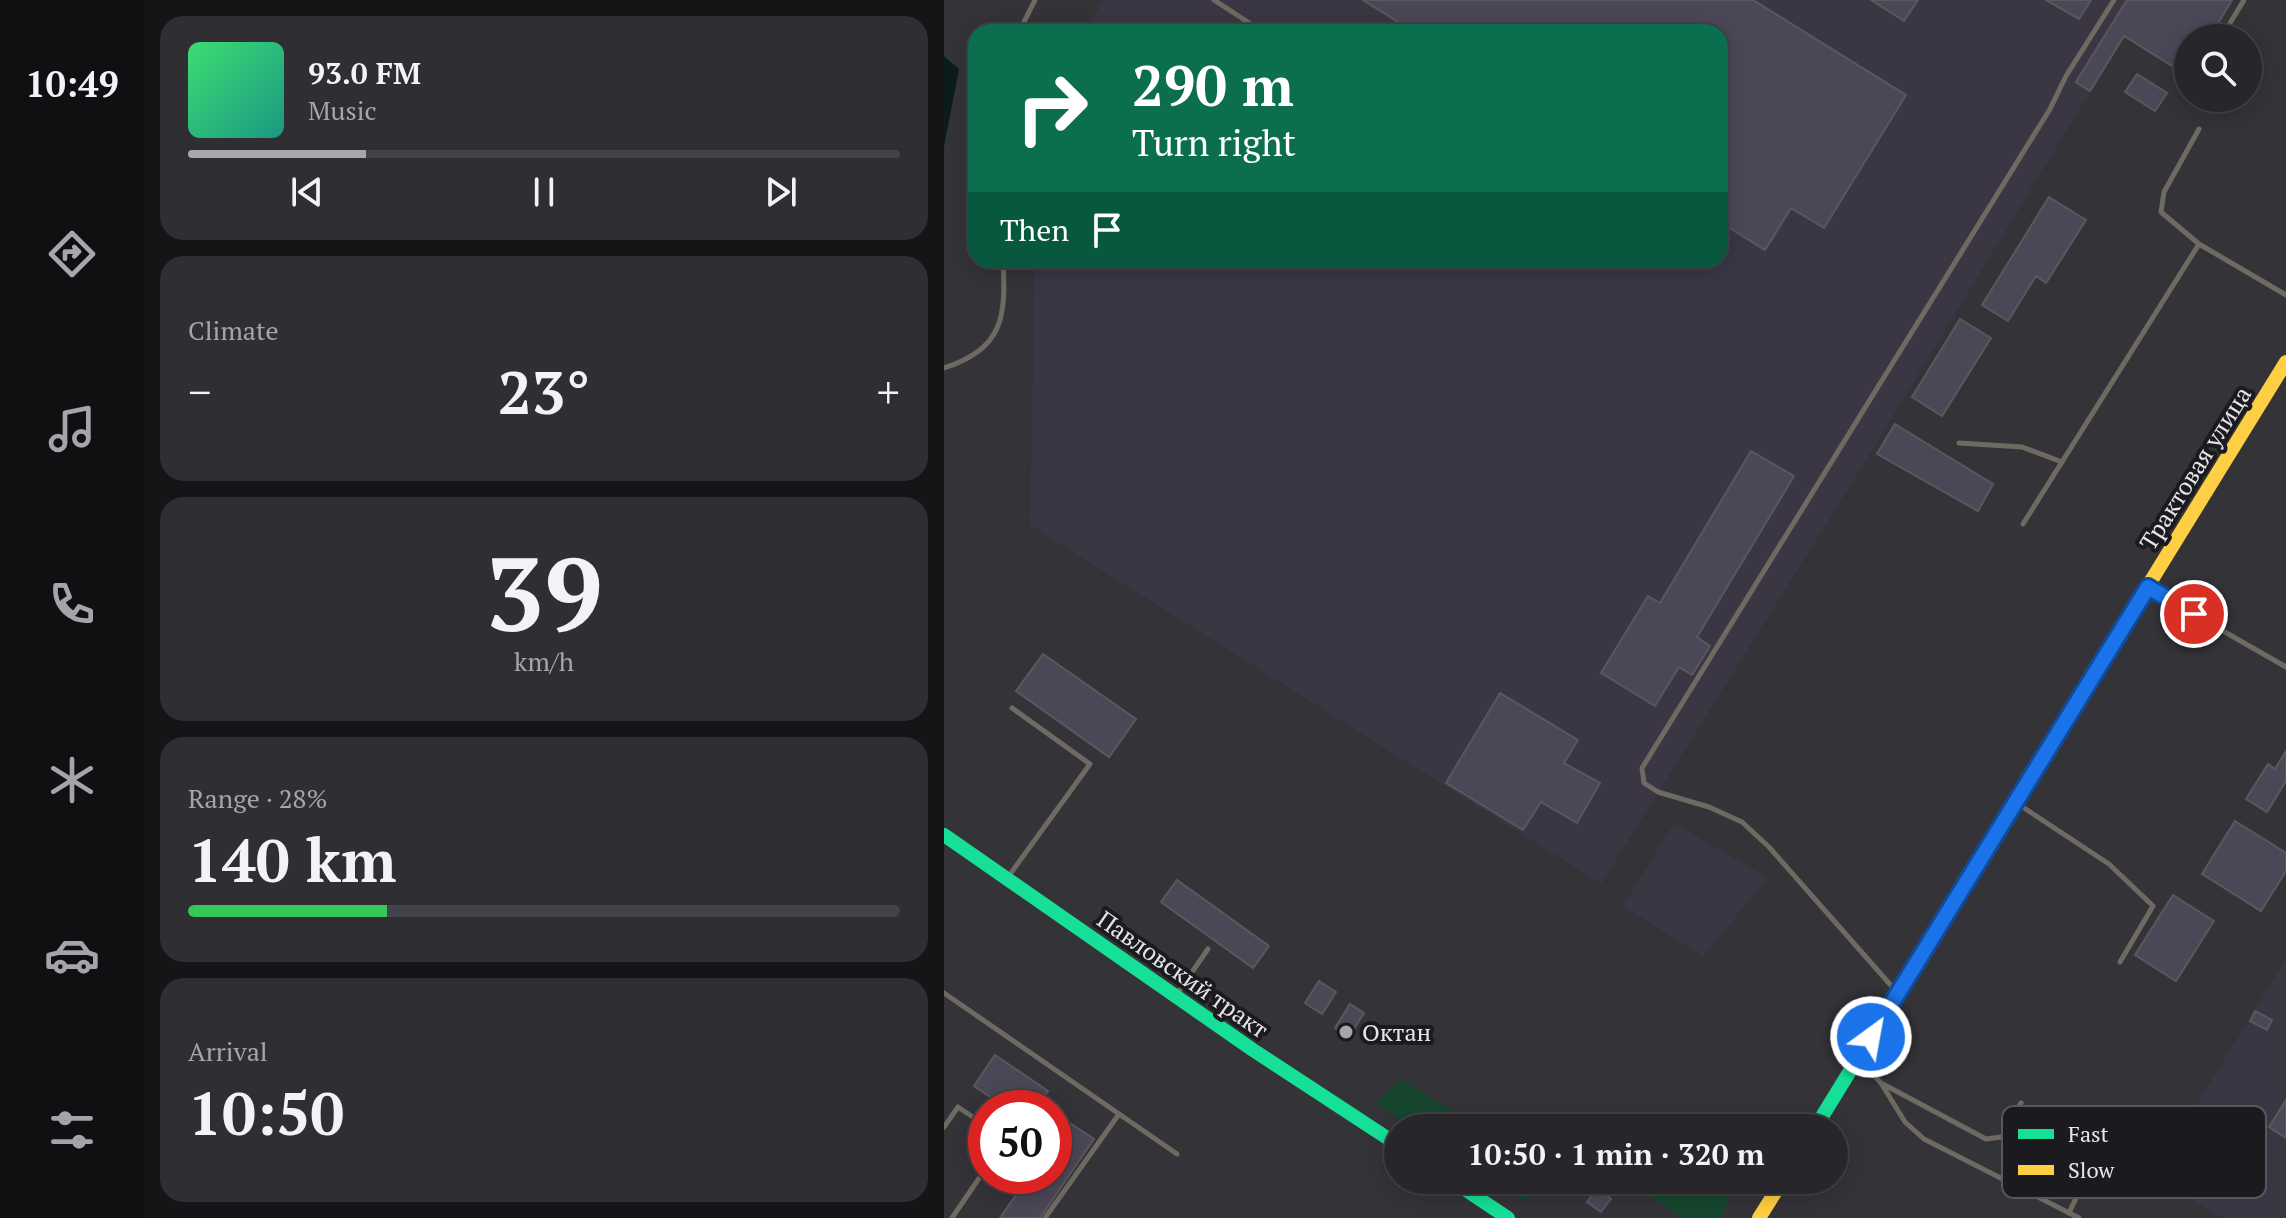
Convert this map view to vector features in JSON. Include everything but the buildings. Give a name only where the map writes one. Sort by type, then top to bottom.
[{"type":"main road","name":"Трактовая улица","points":[[1824,1114],[2286,362]]},
{"type":"main road","name":"Павловский тракт","points":[[944,835],[1384,1136]]},
{"type":"main road","points":[[1472,1194],[1508,1218]]},
{"type":"main road","points":[[1759,1218],[1774,1194]]},
{"type":"lane","points":[[1023,24],[1035,0]]},
{"type":"lane","points":[[1214,0],[1251,24]]},
{"type":"lane","points":[[1898,994],[1760,838],[1742,822],[1651,787],[1644,783],[1642,768],[2042,122],[2066,76],[2114,0]]},
{"type":"lane","points":[[2229,24],[2244,0]]},
{"type":"lane","points":[[2199,129],[2164,192],[2161,212],[2199,244],[2286,295]]},
{"type":"lane","points":[[2023,524],[2199,244]]},
{"type":"lane","points":[[944,368],[969,360],[994,338],[1005,302],[1003,268]]},
{"type":"lane","points":[[1959,443],[2022,447],[2062,462]]},
{"type":"lane","points":[[2148,587],[2286,667]]},
{"type":"lane","points":[[1006,878],[1090,764],[1012,708]]},
{"type":"lane","points":[[2016,802],[2109,864],[2153,906],[2120,962]]},
{"type":"lane","points":[[1176,996],[1208,949]]},
{"type":"lane","points":[[944,993],[1177,1154]]},
{"type":"lane","points":[[1858,1059],[1881,1083],[1905,1122],[1924,1139],[2002,1179]]},
{"type":"lane","points":[[1881,1083],[1986,1139],[2002,1137]]},
{"type":"lane","points":[[944,1127],[958,1107],[968,1114]]},
{"type":"lane","points":[[1045,1218],[1119,1114]]},
{"type":"lane","points":[[952,1218],[968,1194]]},
{"type":"lane","points":[[2040,1198],[2079,1218]]},
{"type":"lane","points":[[2069,1213],[2076,1198]]},
{"type":"shaded area","points":[[1104,0],[2146,0],[1865,462],[1601,884],[1030,525],[1035,268],[1728,268],[1728,24],[1089,24]]},
{"type":"shaded area","points":[[944,56],[959,69],[944,147]]},
{"type":"shaded area","points":[[1674,823],[1768,878],[1703,956],[1623,906]]},
{"type":"shaded area","points":[[2286,959],[2286,1218],[2223,1218],[2190,1198],[2266,1198],[2266,1106],[2196,1106]]},
{"type":"green space","points":[[1402,1080],[1457,1114],[1393,1114],[1376,1103]]},
{"type":"green space","points":[[1514,1194],[1531,1194],[1526,1202]]},
{"type":"green space","points":[[1647,1194],[1730,1196],[1721,1218],[1681,1218]]},
{"type":"traffic: fast","points":[[1824,1114],[2138,602]]},
{"type":"traffic: fast","points":[[944,835],[1253,1050],[1384,1136]]},
{"type":"traffic: fast","points":[[1472,1194],[1508,1218]]},
{"type":"traffic: slow","points":[[2138,602],[2286,362]]},
{"type":"traffic: slow","points":[[1759,1218],[1774,1194]]},
{"type":"place","name":"Октан","points":[[1346,1032]]},
{"type":"route","points":[[1871,1037],[2148,587],[2194,614]]}]
